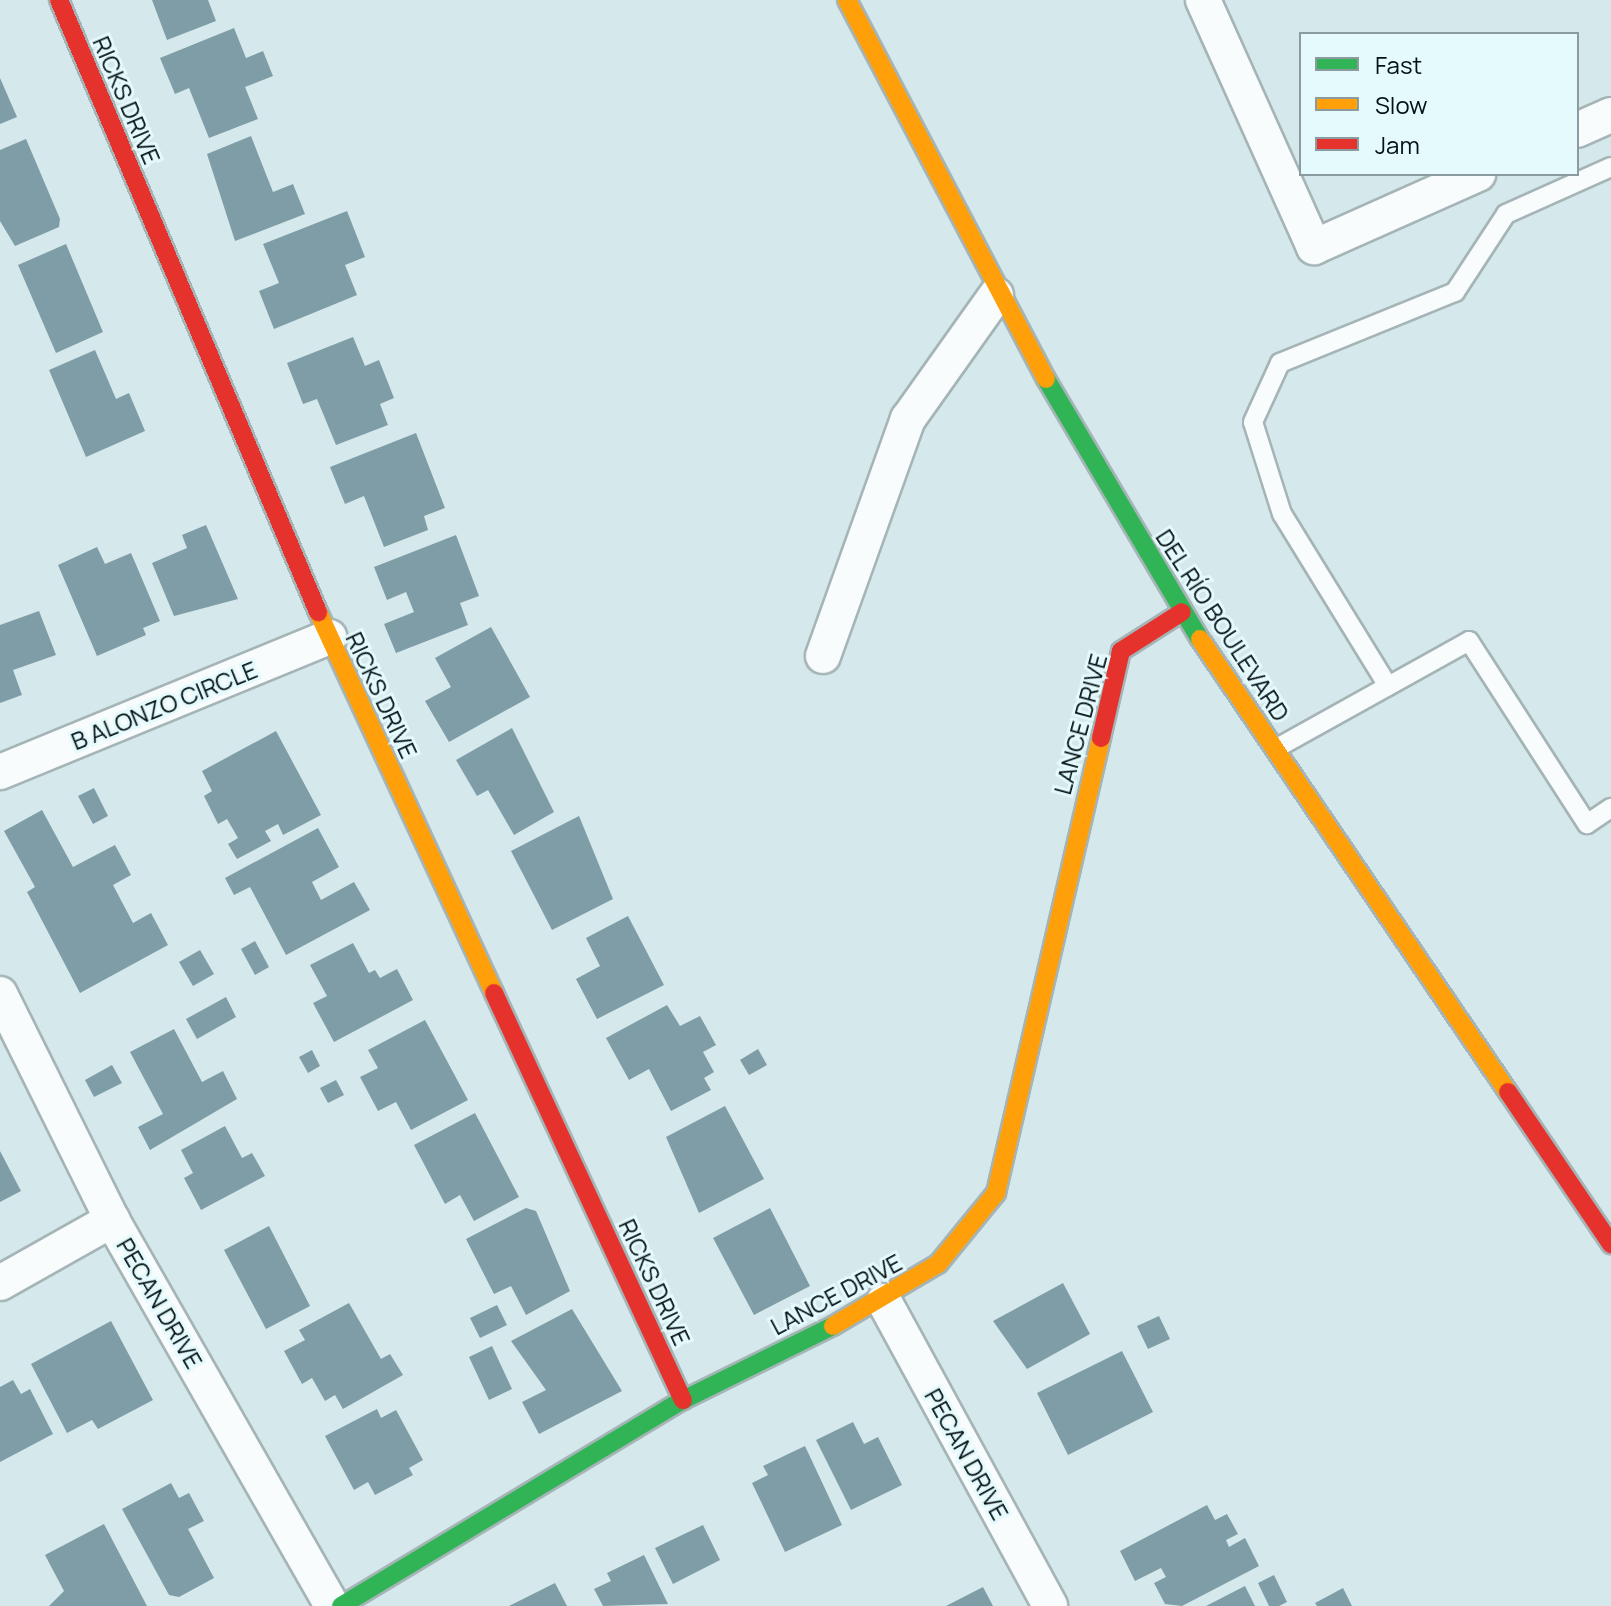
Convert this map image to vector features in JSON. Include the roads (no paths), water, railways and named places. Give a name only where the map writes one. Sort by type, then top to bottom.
[{"type":"street","name":"RICKS DRIVE","points":[[59,0],[329,637],[683,1400]]},
{"type":"street","points":[[1203,0],[1314,247],[1474,176]]},
{"type":"street","name":"DEL RÍO BOULEVARD","points":[[854,3],[996,295],[1182,612],[1611,1244]]},
{"type":"street","points":[[1579,129],[1611,115]]},
{"type":"street","points":[[823,656],[908,419],[996,295]]},
{"type":"street","name":"LANCE DRIVE","points":[[341,1606],[683,1400],[884,1301],[938,1264],[996,1193],[1121,651],[1182,612]]},
{"type":"street","name":"B ALONZO CIRCLE","points":[[0,772],[329,637]]},
{"type":"street","name":"PECAN DRIVE","points":[[0,994],[112,1220],[332,1606]]},
{"type":"street","points":[[0,1283],[112,1220]]},
{"type":"street","name":"PECAN DRIVE","points":[[884,1301],[1050,1606]]},
{"type":"lane","points":[[1388,686],[1282,514],[1253,422],[1280,363],[1455,292],[1506,214],[1611,167]]},
{"type":"lane","points":[[1275,749],[1469,641],[1587,824],[1611,808]]}]
